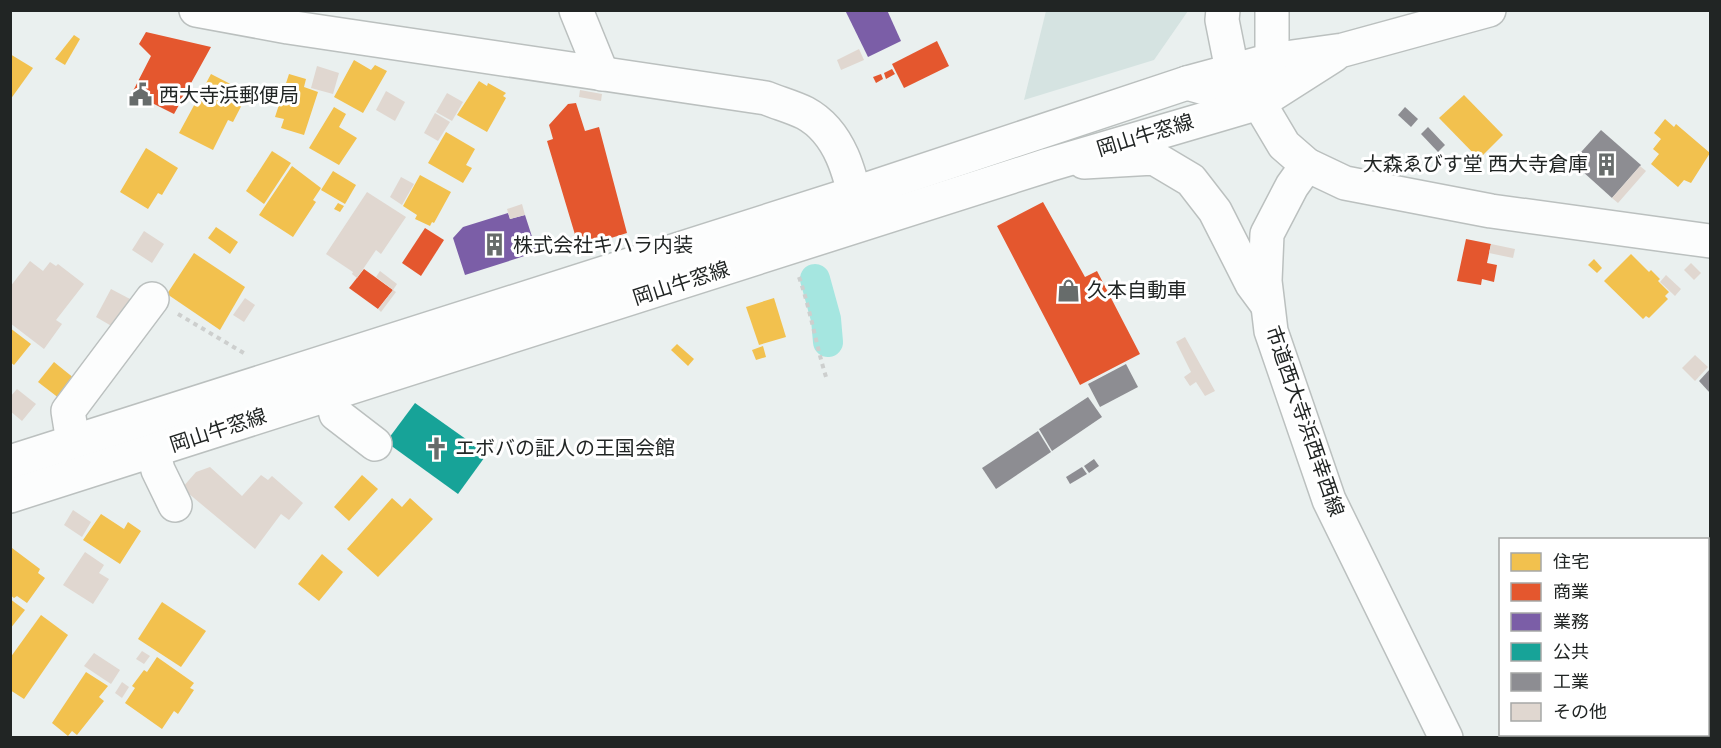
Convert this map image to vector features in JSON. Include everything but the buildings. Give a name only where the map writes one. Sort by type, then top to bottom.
[{"type":"main road","points":[[576,10],[602,74]]},
{"type":"main road","points":[[1223,10],[1222,20],[1232,70],[1259,103],[1284,145],[1308,165],[1345,183],[1491,211],[1710,241]]},
{"type":"main road","points":[[1259,103],[1272,60],[1272,10]]},
{"type":"main road","name":"岡山牛窓線","points":[[10,462],[854,194],[1187,83],[1272,60],[1343,50],[1489,10]]},
{"type":"main road","points":[[212,12],[766,98],[806,114],[831,136],[846,164],[862,225]]},
{"type":"main road","name":"岡山牛窓線","points":[[10,496],[1048,165],[1259,103],[1343,50]]},
{"type":"main road","points":[[1187,83],[1259,103]]},
{"type":"main road","points":[[1048,165],[1154,158],[1191,180],[1215,211],[1252,284],[1267,304]]},
{"type":"main road","name":"市道西大寺浜西幸西線","points":[[1308,165],[1292,186],[1267,234],[1264,281],[1272,332],[1329,500],[1446,738]]},
{"type":"main road","points":[[73,442],[68,411],[152,299]]},
{"type":"main road","points":[[331,394],[336,414],[375,444]]},
{"type":"main road","points":[[153,451],[158,470],[175,505]]},
{"type":"path","points":[[789,248],[810,308],[817,348],[827,380]]},
{"type":"shaded area","points":[[1046,10],[1188,11],[1154,60],[1024,100]]},
{"type":"shaded area","points":[[1710,551],[1710,650],[1709,649]]},
{"type":"waterway","points":[[815,279],[826,319],[828,342]]},
{"type":"place","name":"西大寺浜郵便局","points":[[141,95]]},
{"type":"place","name":"大森ゑびす堂 西大寺倉庫","points":[[1606,164]]},
{"type":"place","name":"株式会社キハラ内装","points":[[495,245]]},
{"type":"place","name":"久本自動車","points":[[1069,290]]},
{"type":"place","name":"エボバの証人の王国会館","points":[[437,448]]}]
